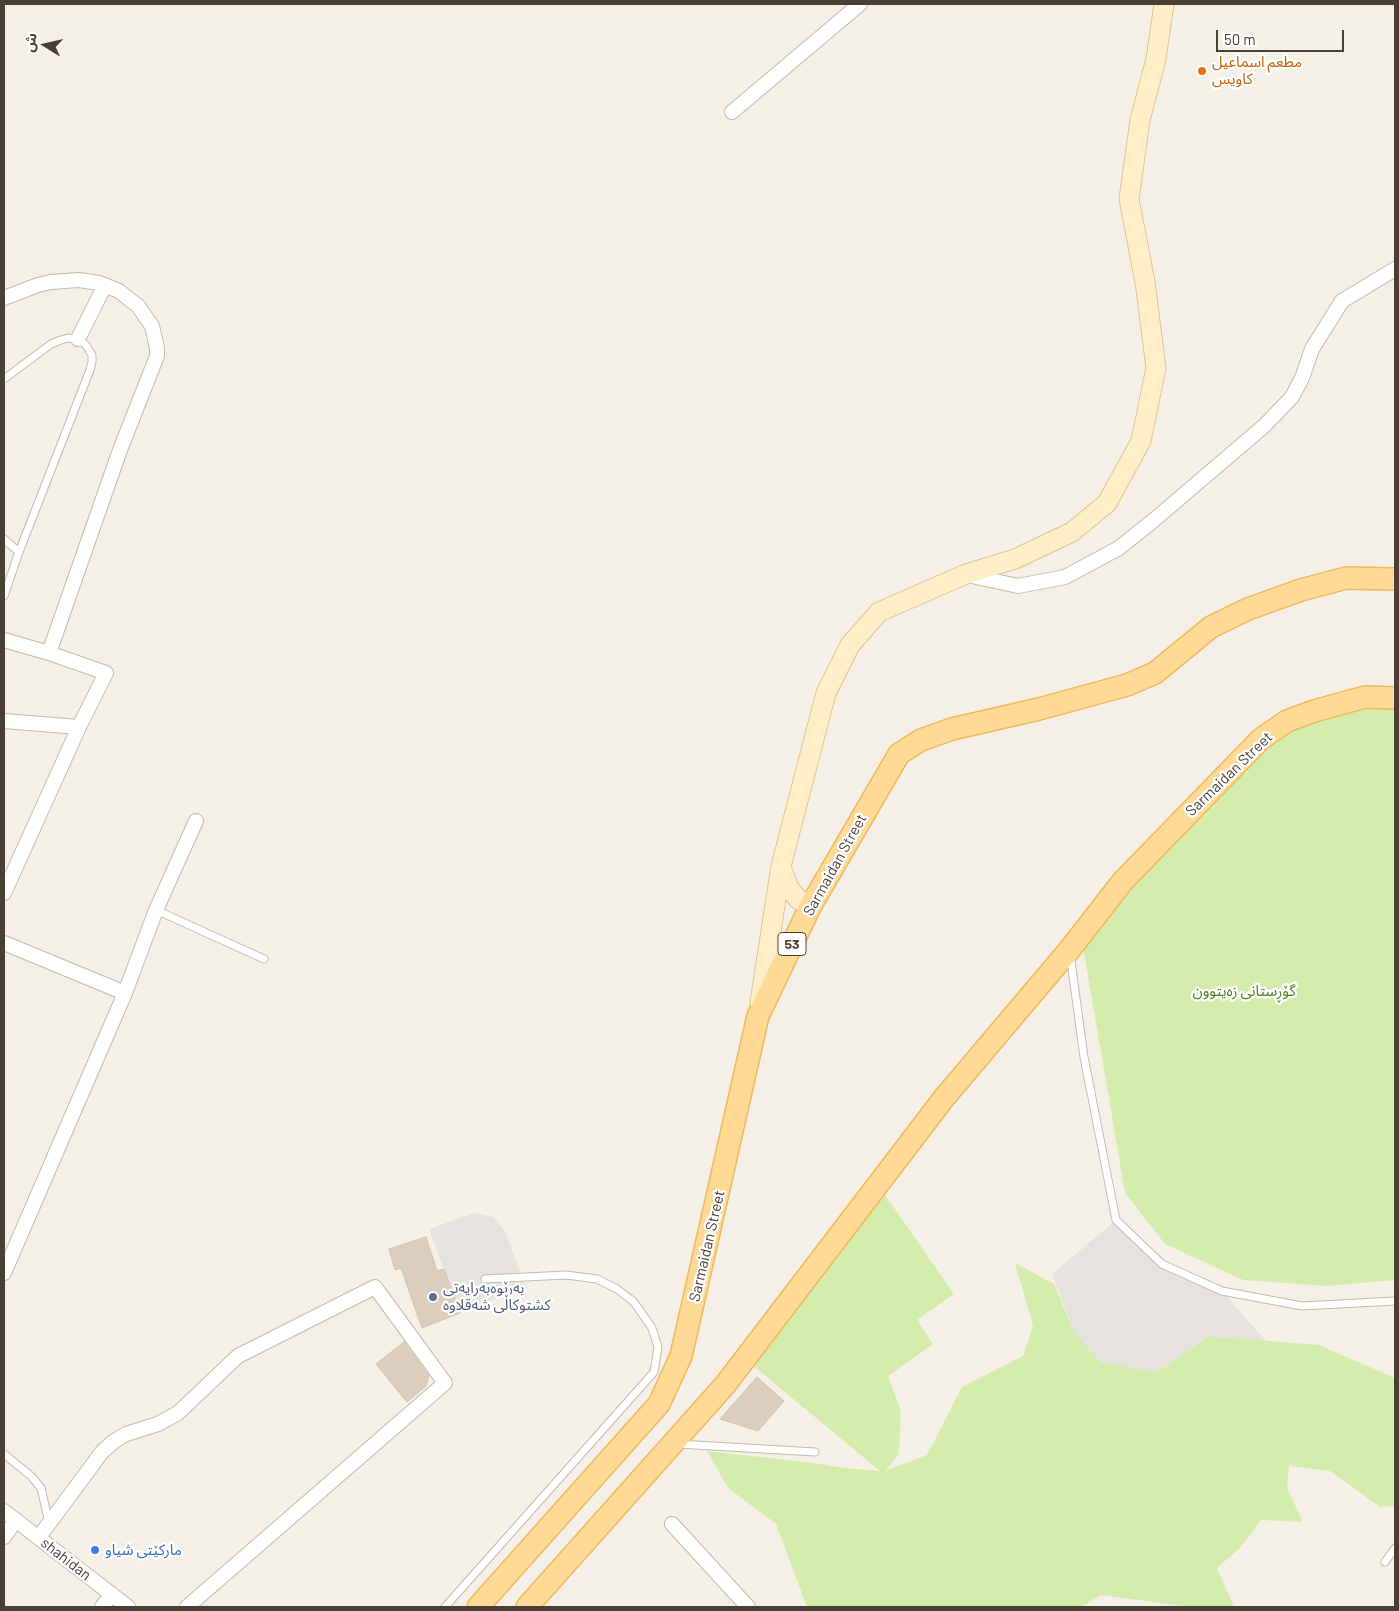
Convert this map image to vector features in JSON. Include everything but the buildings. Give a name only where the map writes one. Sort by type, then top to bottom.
[{"type":"main road","name":"Sarmaidan Street","points":[[478,1607],[659,1404],[681,1356],[758,1016],[810,907],[899,754],[921,740],[952,729],[1039,709],[1127,685],[1155,673],[1212,628],[1248,609],[1301,590],[1346,578],[1395,579]]},
{"type":"main road","name":"Sarmaidan Street","points":[[527,1607],[725,1385],[944,1098],[1070,949],[1123,881],[1262,739],[1287,720],[1365,697],[1395,698]]},
{"type":"street","points":[[732,112],[860,4]]},
{"type":"street","points":[[758,1016],[781,866],[826,692],[850,645],[879,612],[966,574],[1015,559],[1072,532],[1107,503],[1141,441],[1156,368],[1145,282],[1129,198],[1140,120],[1156,59],[1164,4]]},
{"type":"street","points":[[966,574],[1018,586],[1064,576],[1118,548],[1154,520],[1264,426],[1292,397],[1302,378],[1312,349],[1342,301],[1395,269]]},
{"type":"street","points":[[4,298],[51,282],[79,280],[104,285],[125,296],[143,312],[154,333],[157,356],[120,450],[49,653]]},
{"type":"street","points":[[78,339],[104,285]]},
{"type":"street","points":[[4,640],[106,673],[79,727],[4,893]]},
{"type":"street","points":[[4,720],[79,727]]},
{"type":"street","points":[[4,1273],[125,993],[156,910],[196,821]]},
{"type":"street","points":[[781,866],[789,888],[798,899],[810,907]]},
{"type":"street","points":[[4,943],[125,993]]},
{"type":"street","points":[[38,1537],[102,1452],[113,1442],[126,1434],[158,1424],[178,1413],[238,1356],[375,1288],[445,1383],[187,1607]]},
{"type":"street","name":"shahidan","points":[[4,1511],[128,1607]]},
{"type":"street","points":[[4,1537],[16,1520]]},
{"type":"street","points":[[672,1524],[748,1607]]},
{"type":"street","points":[[102,1607],[112,1594]]},
{"type":"lane","points":[[4,379],[51,344],[68,338],[78,339],[89,349],[92,362],[90,370],[19,552],[4,596]]},
{"type":"lane","points":[[4,539],[19,552]]},
{"type":"lane","points":[[156,910],[264,959]]},
{"type":"lane","points":[[1070,949],[1084,1057],[1116,1220],[1162,1264],[1222,1290],[1302,1306],[1395,1301]]},
{"type":"lane","points":[[445,1607],[654,1372],[658,1348],[652,1328],[634,1302],[616,1289],[596,1279],[566,1275],[485,1279]]},
{"type":"lane","points":[[672,1444],[815,1452]]},
{"type":"lane","points":[[4,1454],[31,1476],[41,1488],[49,1523]]},
{"type":"lane","points":[[1384,1562],[1395,1548]]},
{"type":"green space","name":"گۆڕستانی زەیتوون","points":[[1358,705],[1395,708],[1395,1280],[1328,1286],[1243,1280],[1165,1244],[1125,1193],[1083,947],[1179,828],[1290,723]]},
{"type":"green space","points":[[883,1192],[954,1294],[917,1320],[933,1344],[888,1376],[901,1411],[899,1454],[885,1471],[927,1455],[962,1387],[1023,1356],[1033,1326],[1015,1263],[1054,1284],[1075,1334],[1157,1372],[1209,1336],[1319,1345],[1395,1378],[1395,1506],[1380,1507],[1330,1471],[1289,1466],[1287,1488],[1303,1522],[1261,1520],[1240,1548],[1217,1568],[1234,1607],[1190,1607],[1101,1595],[1081,1607],[807,1607],[776,1524],[728,1488],[707,1451],[880,1471],[745,1359]]},
{"type":"shaded area","points":[[474,1213],[493,1217],[505,1231],[526,1288],[460,1313],[429,1229]]},
{"type":"shaded area","points":[[1116,1220],[1162,1264],[1222,1291],[1266,1341],[1209,1336],[1157,1372],[1102,1363],[1075,1334],[1052,1274]]},
{"type":"place","name":"مطعم اسماعیل کاویس","points":[[1202,71]]},
{"type":"place","name":"بەڕێوەبەرایەتی کشتوکاڵی شەقلاوە","points":[[433,1297]]},
{"type":"place","name":"مارکێتی شیاو","points":[[95,1550]]}]
